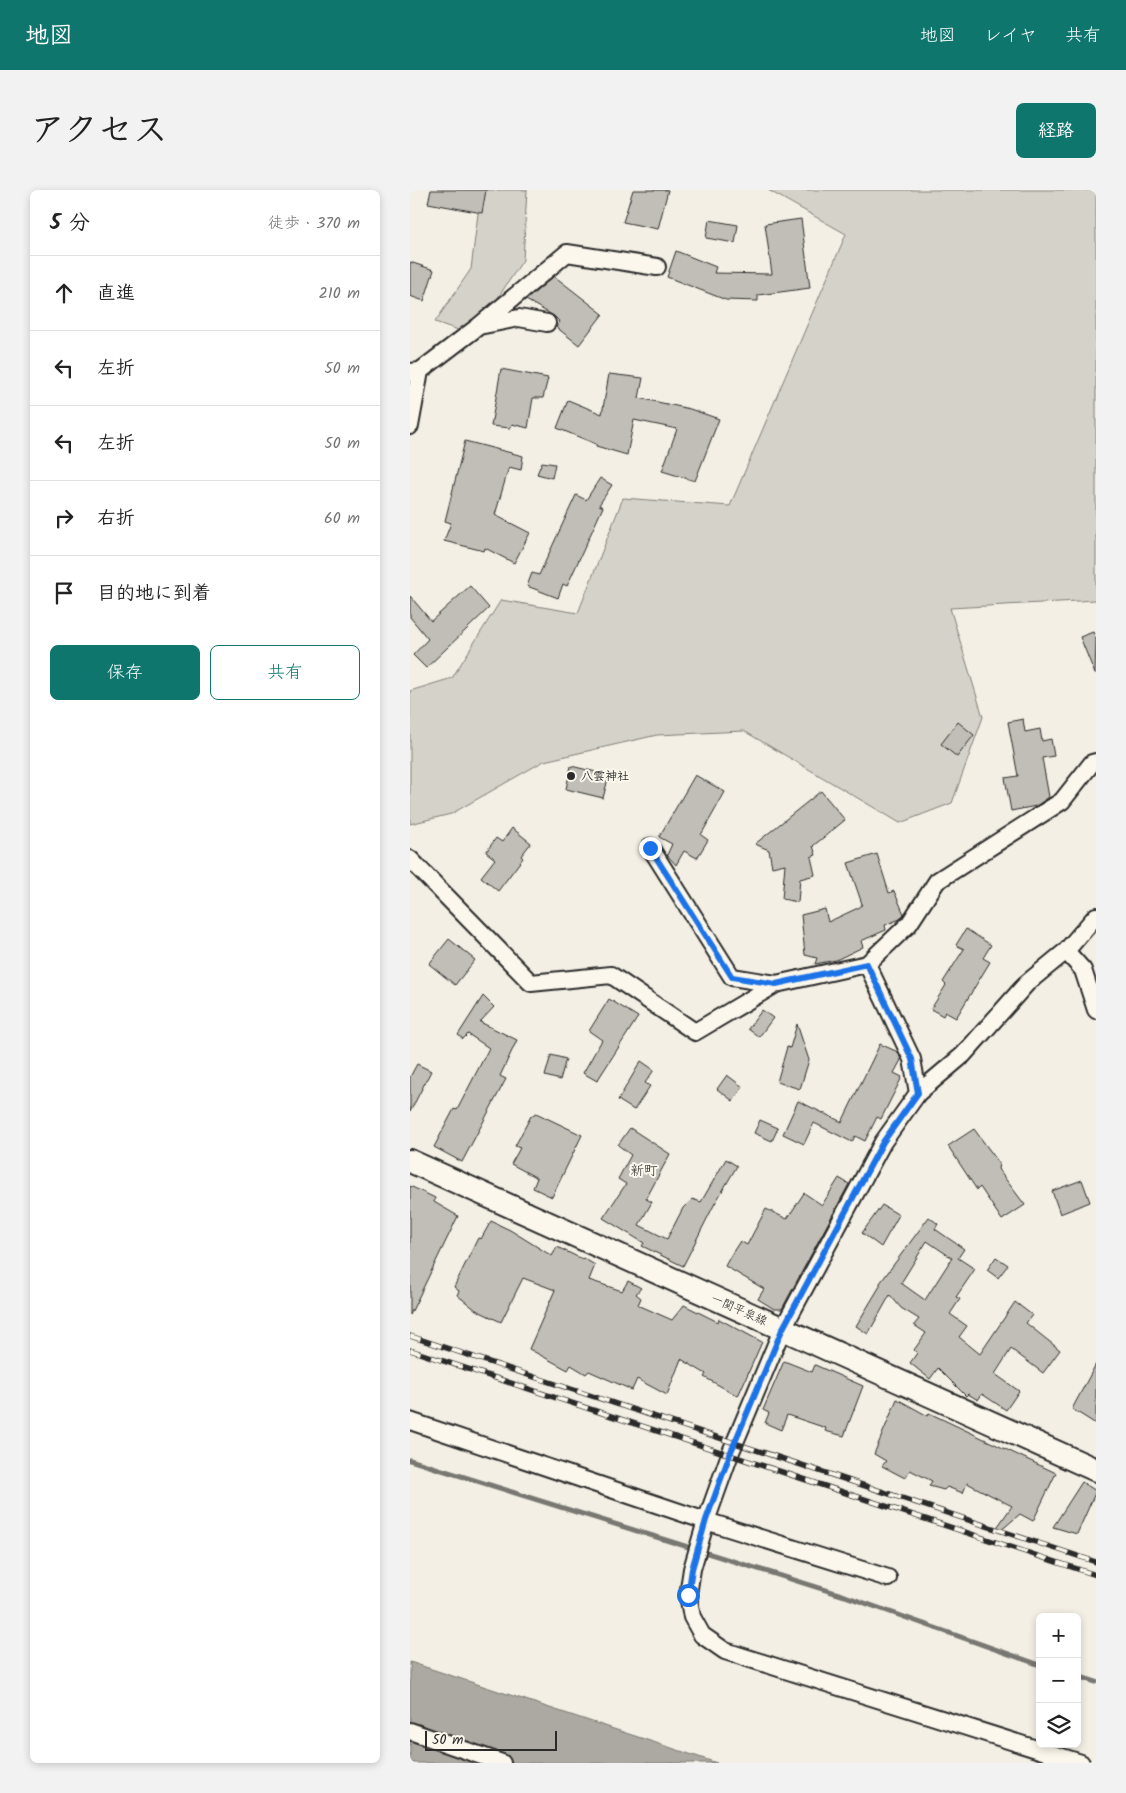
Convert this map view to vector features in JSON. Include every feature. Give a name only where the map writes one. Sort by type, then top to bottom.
[{"type":"main road","name":"一関平泉線","points":[[410,1161],[1096,1470]]},
{"type":"street","points":[[410,426],[415,371],[479,326],[567,253],[657,267]]},
{"type":"street","points":[[479,326],[519,318],[547,324]]},
{"type":"street","points":[[410,859],[531,982],[611,975],[695,1032],[776,984],[867,964],[909,924],[937,881],[1062,801],[1092,763],[1096,762]]},
{"type":"street","points":[[650,848],[732,977],[776,984]]},
{"type":"street","points":[[1081,1763],[725,1651],[702,1636],[692,1617],[688,1595],[692,1569],[706,1520],[730,1454],[782,1330],[883,1142],[918,1093],[963,1055],[1027,983],[1066,951],[1096,916]]},
{"type":"street","points":[[1066,951],[1083,970],[1096,1010]]},
{"type":"street","points":[[867,964],[912,1059],[918,1093]]},
{"type":"street","points":[[410,1421],[706,1520],[888,1578]]},
{"type":"street","points":[[410,1731],[502,1763]]},
{"type":"shaded area","points":[[481,190],[527,190],[523,260],[473,335],[435,322],[471,269]]},
{"type":"shaded area","points":[[768,190],[1096,190],[1096,600],[950,608],[983,717],[952,803],[900,823],[744,731],[657,735],[544,761],[451,814],[410,824],[410,691],[452,678],[501,600],[578,613],[623,498],[730,506],[846,234]]},
{"type":"shaded area","points":[[410,1662],[717,1763],[410,1763]]},
{"type":"building","points":[[431,190],[486,190],[482,213],[428,203]]},
{"type":"building","points":[[633,190],[668,190],[658,229],[623,222]]},
{"type":"building","points":[[801,219],[810,288],[758,295],[758,301],[726,300],[667,277],[676,251],[716,267],[714,273],[772,274],[765,224]]},
{"type":"building","points":[[709,220],[738,225],[735,243],[706,238]]},
{"type":"building","points":[[410,262],[434,270],[424,301],[410,296]]},
{"type":"building","points":[[554,276],[603,314],[579,345],[556,327],[560,322],[554,316],[526,300]]},
{"type":"building","points":[[501,369],[548,378],[543,398],[533,398],[528,428],[512,424],[510,428],[491,426]]},
{"type":"building","points":[[609,374],[643,378],[639,398],[690,409],[719,419],[695,481],[662,471],[677,429],[634,420],[627,455],[596,446],[596,444],[557,428],[568,400],[602,414]]},
{"type":"building","points":[[465,441],[523,456],[521,470],[509,467],[495,515],[530,533],[514,563],[485,548],[484,551],[444,541],[451,523],[445,521]]},
{"type":"building","points":[[542,462],[555,464],[552,478],[537,474]]},
{"type":"building","points":[[600,478],[612,485],[599,505],[603,507],[567,586],[563,584],[558,598],[527,586],[532,573],[539,575],[576,495],[586,500]]},
{"type":"building","points":[[470,586],[489,608],[426,668],[413,655],[428,639],[410,617],[410,596],[431,621]]},
{"type":"building","points":[[1093,632],[1096,639],[1095,674],[1080,637]]},
{"type":"building","points":[[1023,719],[1025,732],[1040,729],[1042,741],[1051,739],[1054,756],[1042,758],[1049,797],[1036,806],[1011,811],[1005,778],[1018,776],[1008,722]]},
{"type":"building","points":[[958,722],[974,735],[957,757],[941,744]]},
{"type":"building","points":[[571,766],[609,775],[603,798],[566,789]]},
{"type":"building","points":[[695,775],[725,792],[701,835],[708,840],[697,858],[684,851],[676,865],[667,855],[672,844],[659,837]]},
{"type":"building","points":[[821,791],[845,820],[813,846],[816,855],[811,857],[815,875],[800,879],[798,902],[782,899],[785,864],[772,867],[769,850],[755,844]]},
{"type":"building","points":[[512,828],[531,843],[521,856],[523,858],[498,891],[481,877],[495,859],[486,852],[496,838],[502,842]]},
{"type":"building","points":[[877,854],[889,893],[894,891],[904,914],[900,919],[885,925],[886,930],[861,941],[863,947],[836,960],[815,964],[817,958],[805,955],[801,915],[825,909],[828,922],[860,907],[862,904],[848,863]]},
{"type":"building","points":[[966,929],[991,945],[983,958],[990,962],[956,1018],[945,1012],[943,1016],[931,1009],[946,985],[943,982],[964,949],[956,945]]},
{"type":"building","points":[[449,939],[475,960],[455,985],[429,964]]},
{"type":"building","points":[[483,996],[494,1007],[480,1022],[517,1040],[500,1076],[506,1079],[462,1162],[434,1147],[454,1109],[457,1110],[489,1048],[468,1034],[463,1039],[458,1035]]},
{"type":"building","points":[[609,999],[638,1017],[597,1081],[583,1073],[602,1040],[589,1031]]},
{"type":"building","points":[[762,1010],[773,1018],[759,1037],[748,1029]]},
{"type":"building","points":[[797,1024],[809,1060],[800,1089],[777,1082],[787,1047],[790,1048]]},
{"type":"building","points":[[880,1044],[898,1052],[901,1060],[894,1073],[902,1077],[881,1119],[877,1117],[865,1141],[855,1136],[852,1142],[814,1123],[804,1144],[783,1134],[798,1101],[842,1122]]},
{"type":"building","points":[[551,1055],[566,1059],[560,1080],[545,1076]]},
{"type":"building","points":[[641,1061],[654,1070],[645,1083],[650,1086],[634,1110],[618,1100]]},
{"type":"building","points":[[417,1064],[431,1071],[410,1112],[410,1077]]},
{"type":"building","points":[[727,1075],[743,1087],[733,1101],[717,1089]]},
{"type":"building","points":[[536,1113],[582,1135],[552,1197],[533,1188],[537,1178],[511,1164],[520,1148],[515,1146],[531,1116]]},
{"type":"building","points":[[760,1120],[778,1128],[772,1141],[754,1133]]},
{"type":"building","points":[[630,1128],[670,1154],[646,1199],[652,1202],[639,1225],[667,1239],[683,1208],[692,1199],[701,1202],[726,1159],[737,1166],[714,1205],[683,1266],[642,1246],[644,1243],[603,1218],[626,1184],[618,1179],[631,1155],[618,1145]]},
{"type":"building","points":[[974,1129],[999,1163],[998,1169],[1025,1205],[1002,1220],[980,1187],[977,1190],[948,1146]]},
{"type":"building","points":[[839,1178],[849,1184],[782,1309],[774,1309],[758,1299],[764,1289],[725,1266],[740,1241],[747,1245],[766,1209],[787,1219],[804,1193],[822,1205]]},
{"type":"building","points":[[1082,1180],[1090,1202],[1060,1214],[1052,1191]]},
{"type":"building","points":[[410,1186],[435,1198],[434,1202],[458,1216],[410,1315]]},
{"type":"building","points":[[882,1205],[899,1215],[881,1247],[862,1233]]},
{"type":"building","points":[[929,1217],[938,1224],[935,1229],[964,1249],[958,1258],[975,1269],[956,1297],[960,1299],[950,1314],[967,1326],[959,1337],[980,1354],[1015,1302],[1032,1315],[1026,1323],[1060,1350],[1043,1373],[1011,1349],[995,1374],[1019,1391],[1006,1410],[982,1394],[978,1400],[968,1394],[966,1396],[938,1368],[930,1379],[910,1363],[917,1353],[914,1350],[926,1333],[914,1325],[919,1319],[901,1308],[890,1295],[868,1334],[856,1326],[880,1283]],"holes":[[[927,1241],[952,1258],[925,1300],[901,1283]]]},
{"type":"building","points":[[491,1221],[510,1230],[552,1256],[557,1247],[595,1265],[589,1280],[622,1291],[628,1281],[641,1288],[636,1294],[641,1298],[638,1305],[672,1320],[684,1305],[718,1322],[719,1319],[762,1342],[738,1396],[704,1377],[706,1374],[681,1359],[667,1395],[637,1379],[632,1390],[589,1371],[586,1374],[571,1365],[568,1370],[529,1349],[555,1290],[523,1278],[501,1322],[476,1310],[457,1295],[459,1291],[454,1287],[478,1238],[481,1239]]},
{"type":"building","points":[[996,1257],[1008,1265],[998,1278],[987,1270]]},
{"type":"building","points":[[784,1361],[812,1372],[815,1365],[863,1386],[844,1436],[825,1431],[826,1428],[787,1415],[781,1430],[765,1423],[769,1413],[763,1410]]},
{"type":"building","points":[[1096,1364],[1096,1424],[1072,1409]]},
{"type":"building","points":[[897,1399],[928,1416],[929,1413],[1056,1473],[1033,1521],[1020,1514],[999,1532],[996,1529],[1012,1506],[967,1483],[963,1493],[947,1487],[944,1490],[929,1486],[932,1481],[910,1470],[905,1478],[882,1466],[886,1461],[874,1454]]},
{"type":"building","points":[[1082,1482],[1096,1491],[1077,1534],[1053,1527]]},
{"type":"waterway","points":[[410,1460],[845,1596],[1036,1664]]},
{"type":"waterway","points":[[1081,1677],[1096,1682]]},
{"type":"railway","points":[[410,1336],[1096,1562]]},
{"type":"railway","points":[[410,1350],[1096,1575]]},
{"type":"place","name":"八雲神社","points":[[571,776]]},
{"type":"district","name":"新町","points":[[644,1171]]},
{"type":"route","points":[[650,848],[732,977],[776,984],[867,964],[912,1059],[918,1093],[883,1142],[782,1330],[736,1444],[730,1454],[706,1520],[692,1569],[688,1595]]}]
